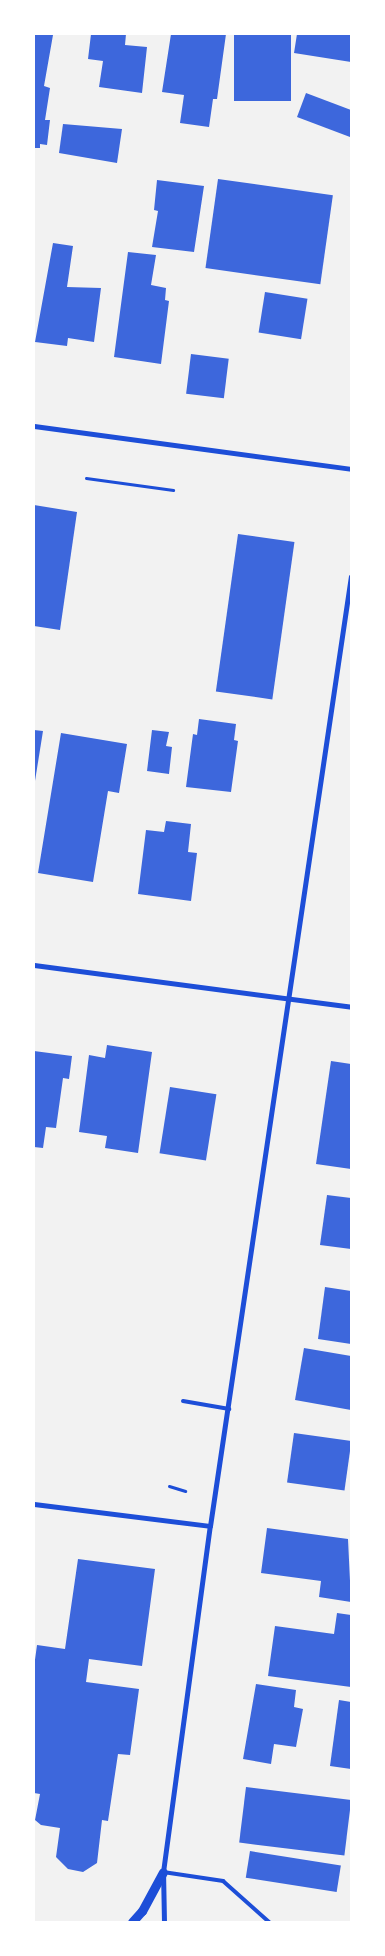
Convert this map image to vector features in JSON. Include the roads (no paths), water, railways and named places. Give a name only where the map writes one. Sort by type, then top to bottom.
[{"type":"street","points":[[34,426],[351,469]]},
{"type":"street","points":[[164,1922],[163,1872],[210,1526],[290,1000],[351,576]]},
{"type":"street","points":[[34,965],[351,1008]]},
{"type":"street","points":[[34,1504],[210,1526]]},
{"type":"street","points":[[132,1922],[142,1911],[163,1872]]},
{"type":"lane","points":[[183,1401],[229,1408]]},
{"type":"lane","points":[[163,1872],[223,1880],[269,1922]]}]
